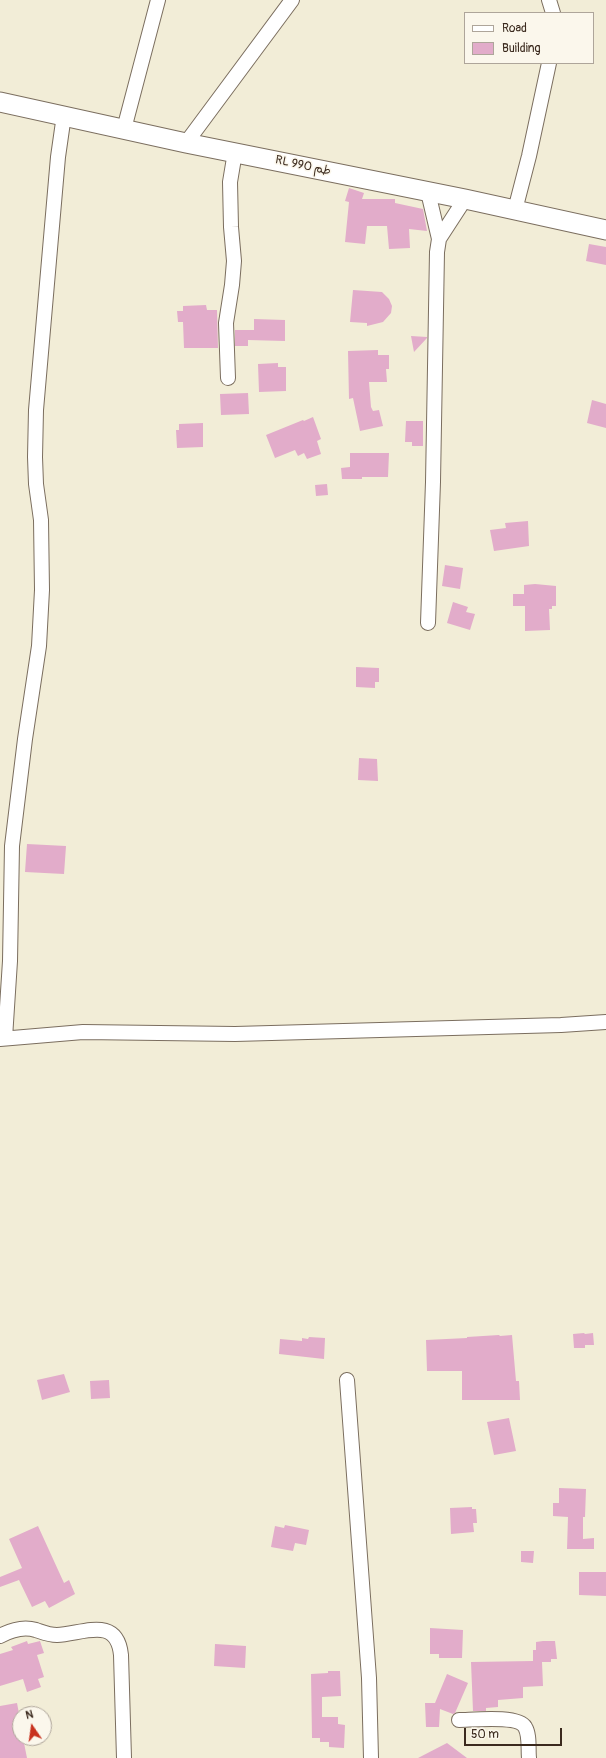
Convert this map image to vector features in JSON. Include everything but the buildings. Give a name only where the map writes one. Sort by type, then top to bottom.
[{"type":"street","points":[[124,128],[158,0]]},
{"type":"street","points":[[186,143],[292,0]]},
{"type":"street","points":[[549,0],[553,12]]},
{"type":"street","points":[[515,210],[529,156],[549,64]]},
{"type":"street","name":"RL طم 990","points":[[0,102],[124,128],[186,143],[466,199],[606,230]]},
{"type":"street","points":[[64,115],[58,157],[36,410],[35,457],[36,484],[41,520],[42,590],[39,646],[25,739],[12,846],[10,961],[2,1039],[83,1032],[235,1034],[561,1026],[606,1022]]},
{"type":"street","points":[[228,378],[226,323],[234,261],[231,226],[230,182],[235,152]]},
{"type":"street","points":[[428,192],[440,239],[436,288],[433,482],[428,623]]},
{"type":"street","points":[[440,239],[466,199]]},
{"type":"street","points":[[347,1380],[369,1678],[372,1758]]},
{"type":"street","points":[[0,1636],[19,1628],[26,1628],[56,1635],[92,1629],[107,1631],[112,1634],[118,1640],[122,1655],[124,1758]]},
{"type":"street","points":[[459,1720],[510,1720],[523,1724],[527,1733],[529,1758]]}]
